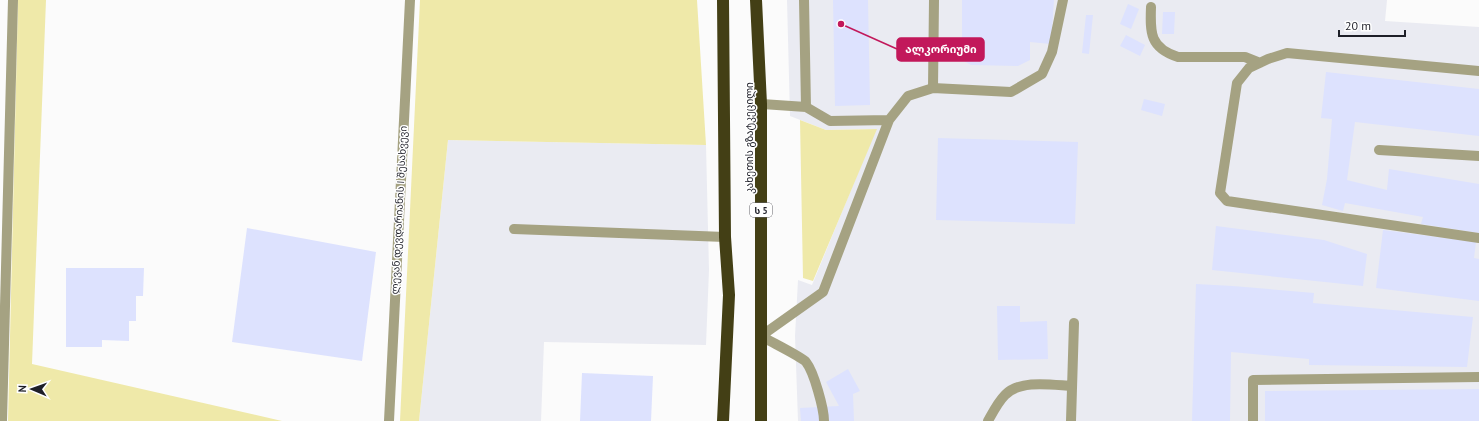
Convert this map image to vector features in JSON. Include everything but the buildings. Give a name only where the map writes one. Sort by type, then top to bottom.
[{"type":"highway","points":[[723,0],[726,237],[729,294],[723,421]]},
{"type":"highway","name":"კახეთის გზატკეცილი","points":[[756,0],[761,104],[761,421]]},
{"type":"street","points":[[2,421],[13,0]]},
{"type":"street","name":"ლევან დევდარიანის I შესახვევი","points":[[389,421],[410,0]]},
{"type":"street","points":[[804,0],[806,107]]},
{"type":"street","points":[[933,88],[934,0]]},
{"type":"street","points":[[824,421],[817,386],[806,362],[761,336],[823,292],[889,120],[908,96],[933,88],[1011,92],[1042,74],[1052,52],[1063,0]]},
{"type":"street","points":[[1151,7],[1150,30],[1160,48],[1168,54],[1178,57],[1245,57],[1260,63]]},
{"type":"street","points":[[1479,71],[1287,53],[1249,68],[1237,83],[1220,193],[1227,201],[1479,238]]},
{"type":"street","points":[[761,104],[806,107],[830,121],[889,120]]},
{"type":"street","points":[[1379,150],[1479,156]]},
{"type":"street","points":[[514,228],[726,237]]},
{"type":"street","points":[[1071,421],[1074,323]]},
{"type":"street","points":[[1253,421],[1253,380],[1479,377]]},
{"type":"street","points":[[988,421],[1006,394],[1016,387],[1028,385],[1072,386]]},
{"type":"shaded area","points":[[18,0],[46,0],[32,364],[282,421],[8,421]]},
{"type":"shaded area","points":[[420,0],[697,0],[706,145],[448,140],[419,421],[400,421]]},
{"type":"shaded area","points":[[787,0],[1387,0],[1385,21],[1479,27],[1479,421],[798,421],[795,336],[798,280],[812,285],[876,129],[826,130],[790,116]]},
{"type":"shaded area","points":[[800,120],[826,130],[877,129],[813,281],[803,278]]},
{"type":"shaded area","points":[[448,140],[706,145],[709,270],[706,345],[544,342],[541,421],[419,421]]},
{"type":"place","name":"ალკორიუმი","points":[[841,24]]}]
